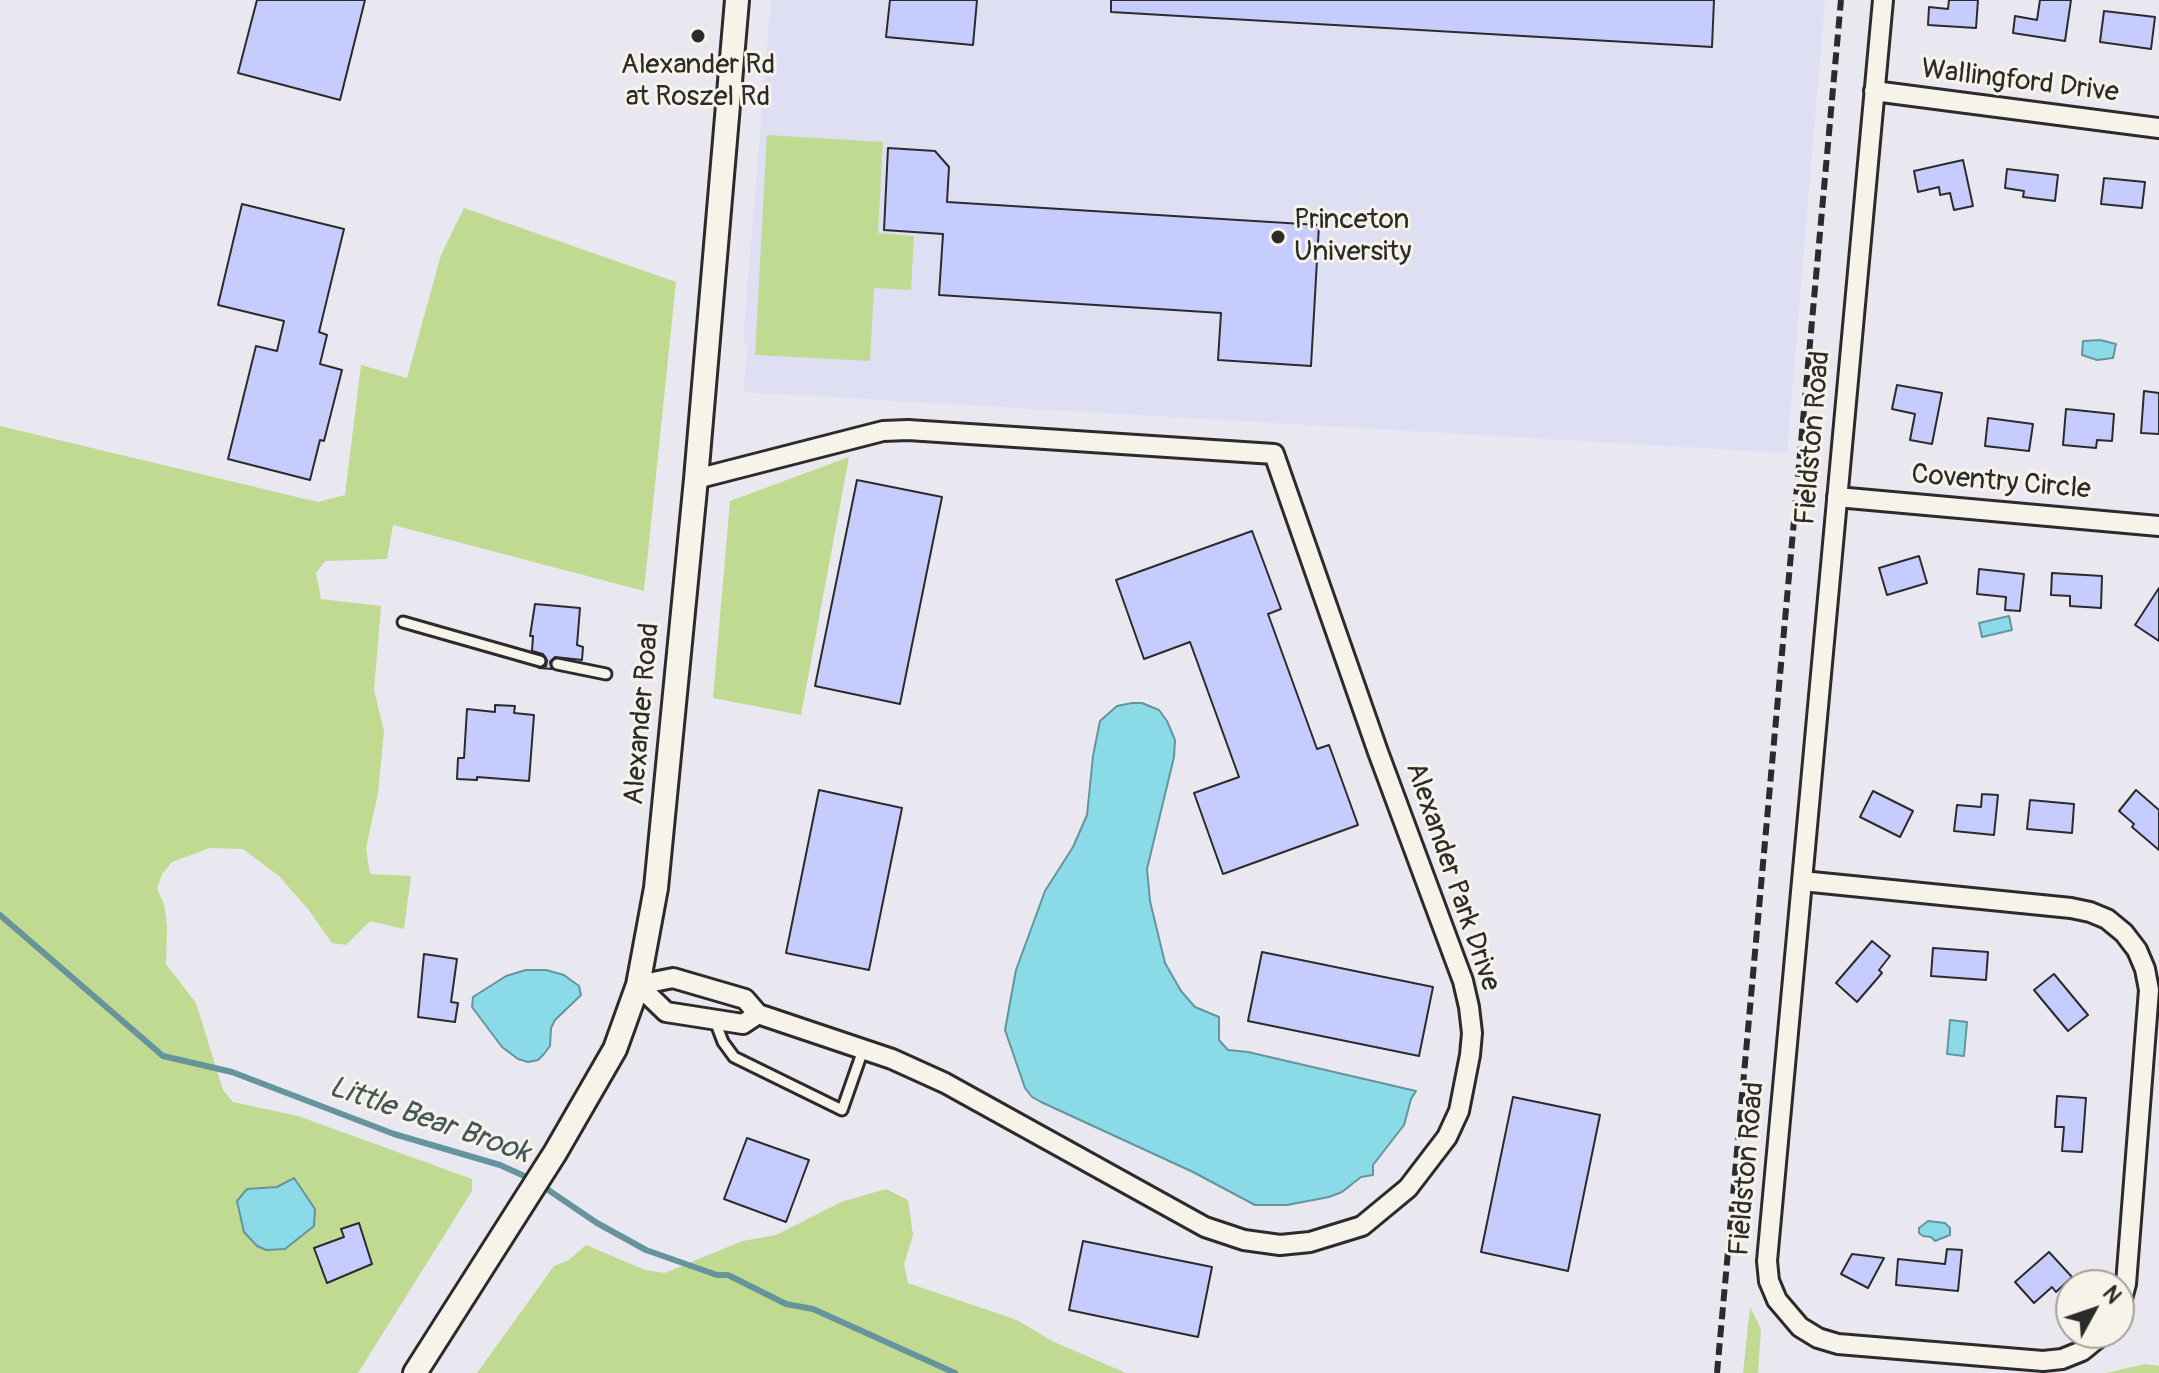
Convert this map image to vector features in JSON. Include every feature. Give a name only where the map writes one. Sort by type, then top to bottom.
[{"type":"street","name":"Alexander Road","points":[[415,1373],[555,1153],[615,1049],[638,985],[656,888],[696,479],[737,0]]},
{"type":"street","name":"Fieldston Road","points":[[1883,0],[1767,1261],[1769,1281],[1777,1300],[1800,1327],[1818,1338],[1838,1344],[2043,1361],[2062,1359],[2084,1349]]},
{"type":"street","name":"Wallingford Drive","points":[[1874,91],[2159,128]]},
{"type":"street","name":"Alexander Park Drive","points":[[638,985],[673,978],[745,999],[758,1014],[892,1059],[945,1083],[1205,1227],[1244,1240],[1280,1245],[1310,1242],[1362,1226],[1408,1188],[1447,1137],[1459,1111],[1472,1033],[1463,981],[1378,752],[1274,454],[908,430],[883,431],[696,479]]},
{"type":"street","name":"Coventry Circle","points":[[1837,497],[2159,526]]},
{"type":"street","points":[[1802,881],[2071,908],[2107,919],[2124,933],[2137,950],[2149,990],[2127,1269]]},
{"type":"street","points":[[638,985],[666,1012],[743,1024],[758,1014]]},
{"type":"lane","points":[[403,622],[540,661]]},
{"type":"lane","points":[[557,664],[606,674]]},
{"type":"lane","points":[[715,1021],[723,1042],[734,1057],[842,1110],[863,1050]]},
{"type":"shaded area","name":"Princeton University","points":[[771,0],[1825,0],[1787,453],[743,392],[748,347],[743,339]]},
{"type":"green space","points":[[767,135],[883,142],[878,233],[914,236],[911,290],[874,288],[870,361],[755,355]]},
{"type":"green space","points":[[464,208],[676,282],[644,591],[393,525],[387,559],[325,561],[316,573],[321,599],[381,606],[374,690],[384,731],[378,793],[366,848],[370,874],[411,876],[404,929],[370,921],[346,945],[332,943],[279,876],[243,849],[210,848],[172,862],[162,874],[157,889],[164,904],[167,925],[166,964],[196,1003],[223,1090],[233,1102],[298,1116],[472,1179],[472,1191],[358,1373],[0,1373],[0,426],[318,502],[345,495],[361,365],[407,378],[441,255]]},
{"type":"green space","points":[[849,457],[801,715],[713,698],[730,501]]},
{"type":"green space","points":[[886,1189],[908,1200],[913,1235],[904,1264],[908,1283],[1017,1320],[1052,1341],[1126,1373],[477,1373],[554,1266],[569,1260],[586,1245],[645,1270],[665,1273],[742,1241],[776,1235],[841,1202]]},
{"type":"green space","points":[[1750,1307],[1761,1329],[1758,1373],[1743,1373]]},
{"type":"green space","points":[[2145,1364],[2159,1366],[2159,1373],[2106,1373]]},
{"type":"water","points":[[2100,340],[2116,344],[2113,358],[2097,360],[2082,355],[2083,341]]},
{"type":"water","points":[[2009,616],[2012,630],[1982,637],[1979,623]]},
{"type":"water","points":[[1142,703],[1159,710],[1175,740],[1174,757],[1147,869],[1150,901],[1165,963],[1181,991],[1195,1007],[1219,1017],[1219,1040],[1228,1050],[1416,1091],[1404,1125],[1373,1165],[1373,1175],[1361,1177],[1342,1192],[1287,1205],[1255,1205],[1193,1172],[1041,1102],[1025,1088],[1005,1030],[1016,970],[1045,891],[1073,847],[1087,815],[1100,721],[1117,706]]},
{"type":"water","points":[[526,970],[546,970],[564,975],[579,986],[581,995],[555,1020],[551,1028],[550,1046],[544,1054],[538,1060],[528,1062],[502,1047],[472,1007],[473,997],[506,976]]},
{"type":"water","points":[[1950,1020],[1967,1022],[1964,1056],[1947,1054]]},
{"type":"water","points":[[294,1178],[315,1209],[314,1226],[285,1249],[266,1250],[257,1246],[244,1232],[237,1201],[247,1189],[277,1187]]},
{"type":"water","points":[[1928,1221],[1945,1223],[1950,1228],[1950,1235],[1935,1241],[1923,1236],[1919,1228]]},
{"type":"building","points":[[257,0],[365,0],[340,100],[238,73]]},
{"type":"building","points":[[890,0],[977,0],[973,45],[886,37]]},
{"type":"building","points":[[1111,0],[1714,0],[1712,47],[1111,12]]},
{"type":"building","points":[[1949,0],[1978,0],[1976,28],[1928,25],[1929,7],[1948,9]]},
{"type":"building","points":[[2040,0],[2071,0],[2065,41],[2013,33],[2015,16],[2037,20]]},
{"type":"building","points":[[2104,11],[2155,17],[2151,49],[2100,42]]},
{"type":"building","points":[[888,148],[935,151],[949,167],[947,202],[1319,225],[1311,366],[1218,360],[1221,313],[939,295],[943,234],[884,230]]},
{"type":"building","points":[[1963,160],[1973,206],[1954,210],[1950,193],[1940,195],[1939,187],[1918,192],[1914,171]]},
{"type":"building","points":[[2007,169],[2058,175],[2055,201],[2023,197],[2024,191],[2005,188]]},
{"type":"building","points":[[2104,178],[2145,182],[2142,208],[2101,204]]},
{"type":"building","points":[[242,204],[344,229],[319,332],[327,335],[320,364],[342,370],[324,441],[320,440],[310,480],[228,459],[256,346],[277,351],[284,321],[218,305]]},
{"type":"building","points":[[1897,385],[1942,393],[1932,444],[1910,440],[1915,414],[1892,409]]},
{"type":"building","points":[[2144,391],[2159,393],[2159,434],[2141,433]]},
{"type":"building","points":[[2066,409],[2114,414],[2112,441],[2097,440],[2096,448],[2063,445]]},
{"type":"building","points":[[1988,418],[2033,424],[2029,451],[1985,446]]},
{"type":"building","points":[[857,480],[942,497],[900,704],[815,686]]},
{"type":"building","points":[[1252,531],[1281,609],[1268,614],[1317,749],[1329,745],[1358,825],[1223,874],[1194,793],[1239,777],[1190,642],[1144,659],[1116,580]]},
{"type":"building","points":[[1919,556],[1927,583],[1887,595],[1879,568]]},
{"type":"building","points":[[1979,569],[2024,574],[2020,611],[2005,610],[2006,597],[1977,594]]},
{"type":"building","points":[[2052,573],[2102,576],[2101,608],[2070,606],[2070,596],[2051,595]]},
{"type":"building","points":[[2159,588],[2159,641],[2135,625]]},
{"type":"building","points":[[535,604],[580,608],[577,645],[583,647],[582,660],[555,657],[550,662],[552,669],[539,668],[546,666],[547,660],[543,654],[532,651],[533,636],[530,636]]},
{"type":"building","points":[[495,705],[515,706],[514,713],[534,715],[529,781],[477,777],[477,780],[457,779],[458,758],[464,758],[467,709],[495,712]]},
{"type":"building","points":[[819,790],[902,808],[869,970],[786,953]]},
{"type":"building","points":[[2136,790],[2159,810],[2159,850],[2119,811]]},
{"type":"building","points":[[1873,791],[1913,811],[1900,837],[1860,817]]},
{"type":"building","points":[[1982,794],[1998,795],[1994,835],[1954,831],[1957,805],[1981,807]]},
{"type":"building","points":[[2030,800],[2074,804],[2072,833],[2027,829]]},
{"type":"building","points":[[1872,941],[1890,956],[1879,970],[1882,973],[1857,1002],[1836,983]]},
{"type":"building","points":[[1933,948],[1988,952],[1986,980],[1931,976]]},
{"type":"building","points":[[1262,952],[1433,987],[1419,1056],[1248,1021]]},
{"type":"building","points":[[424,954],[457,959],[451,1002],[458,1003],[455,1022],[418,1017]]},
{"type":"building","points":[[2054,974],[2088,1015],[2068,1031],[2034,990]]},
{"type":"building","points":[[2057,1096],[2086,1098],[2082,1152],[2062,1151],[2064,1127],[2055,1127]]},
{"type":"building","points":[[1513,1097],[1600,1115],[1568,1271],[1481,1252]]},
{"type":"building","points":[[747,1138],[809,1160],[786,1222],[724,1199]]},
{"type":"building","points":[[359,1223],[372,1264],[327,1283],[314,1248],[344,1237],[341,1229]]},
{"type":"building","points":[[1083,1241],[1212,1267],[1198,1337],[1069,1310]]},
{"type":"building","points":[[1947,1249],[1962,1250],[1958,1291],[1896,1285],[1898,1259],[1945,1264]]},
{"type":"building","points":[[2049,1252],[2065,1269],[2055,1269],[2055,1291],[2052,1287],[2034,1303],[2015,1282]]},
{"type":"building","points":[[1852,1254],[1884,1258],[1868,1288],[1841,1274]]},
{"type":"waterway","name":"Little Bear Brook","points":[[0,915],[163,1056],[232,1072],[394,1134],[500,1165],[531,1179]]},
{"type":"waterway","name":"Little Bear Brook","points":[[541,1185],[597,1223],[646,1250],[717,1275],[728,1275],[786,1304],[813,1309],[955,1373]]},
{"type":"railway","points":[[1717,1373],[1841,0]]},
{"type":"place","name":"Alexander Rd at Roszel Rd","points":[[698,36]]},
{"type":"place","name":"Princeton University","points":[[1278,237]]}]
